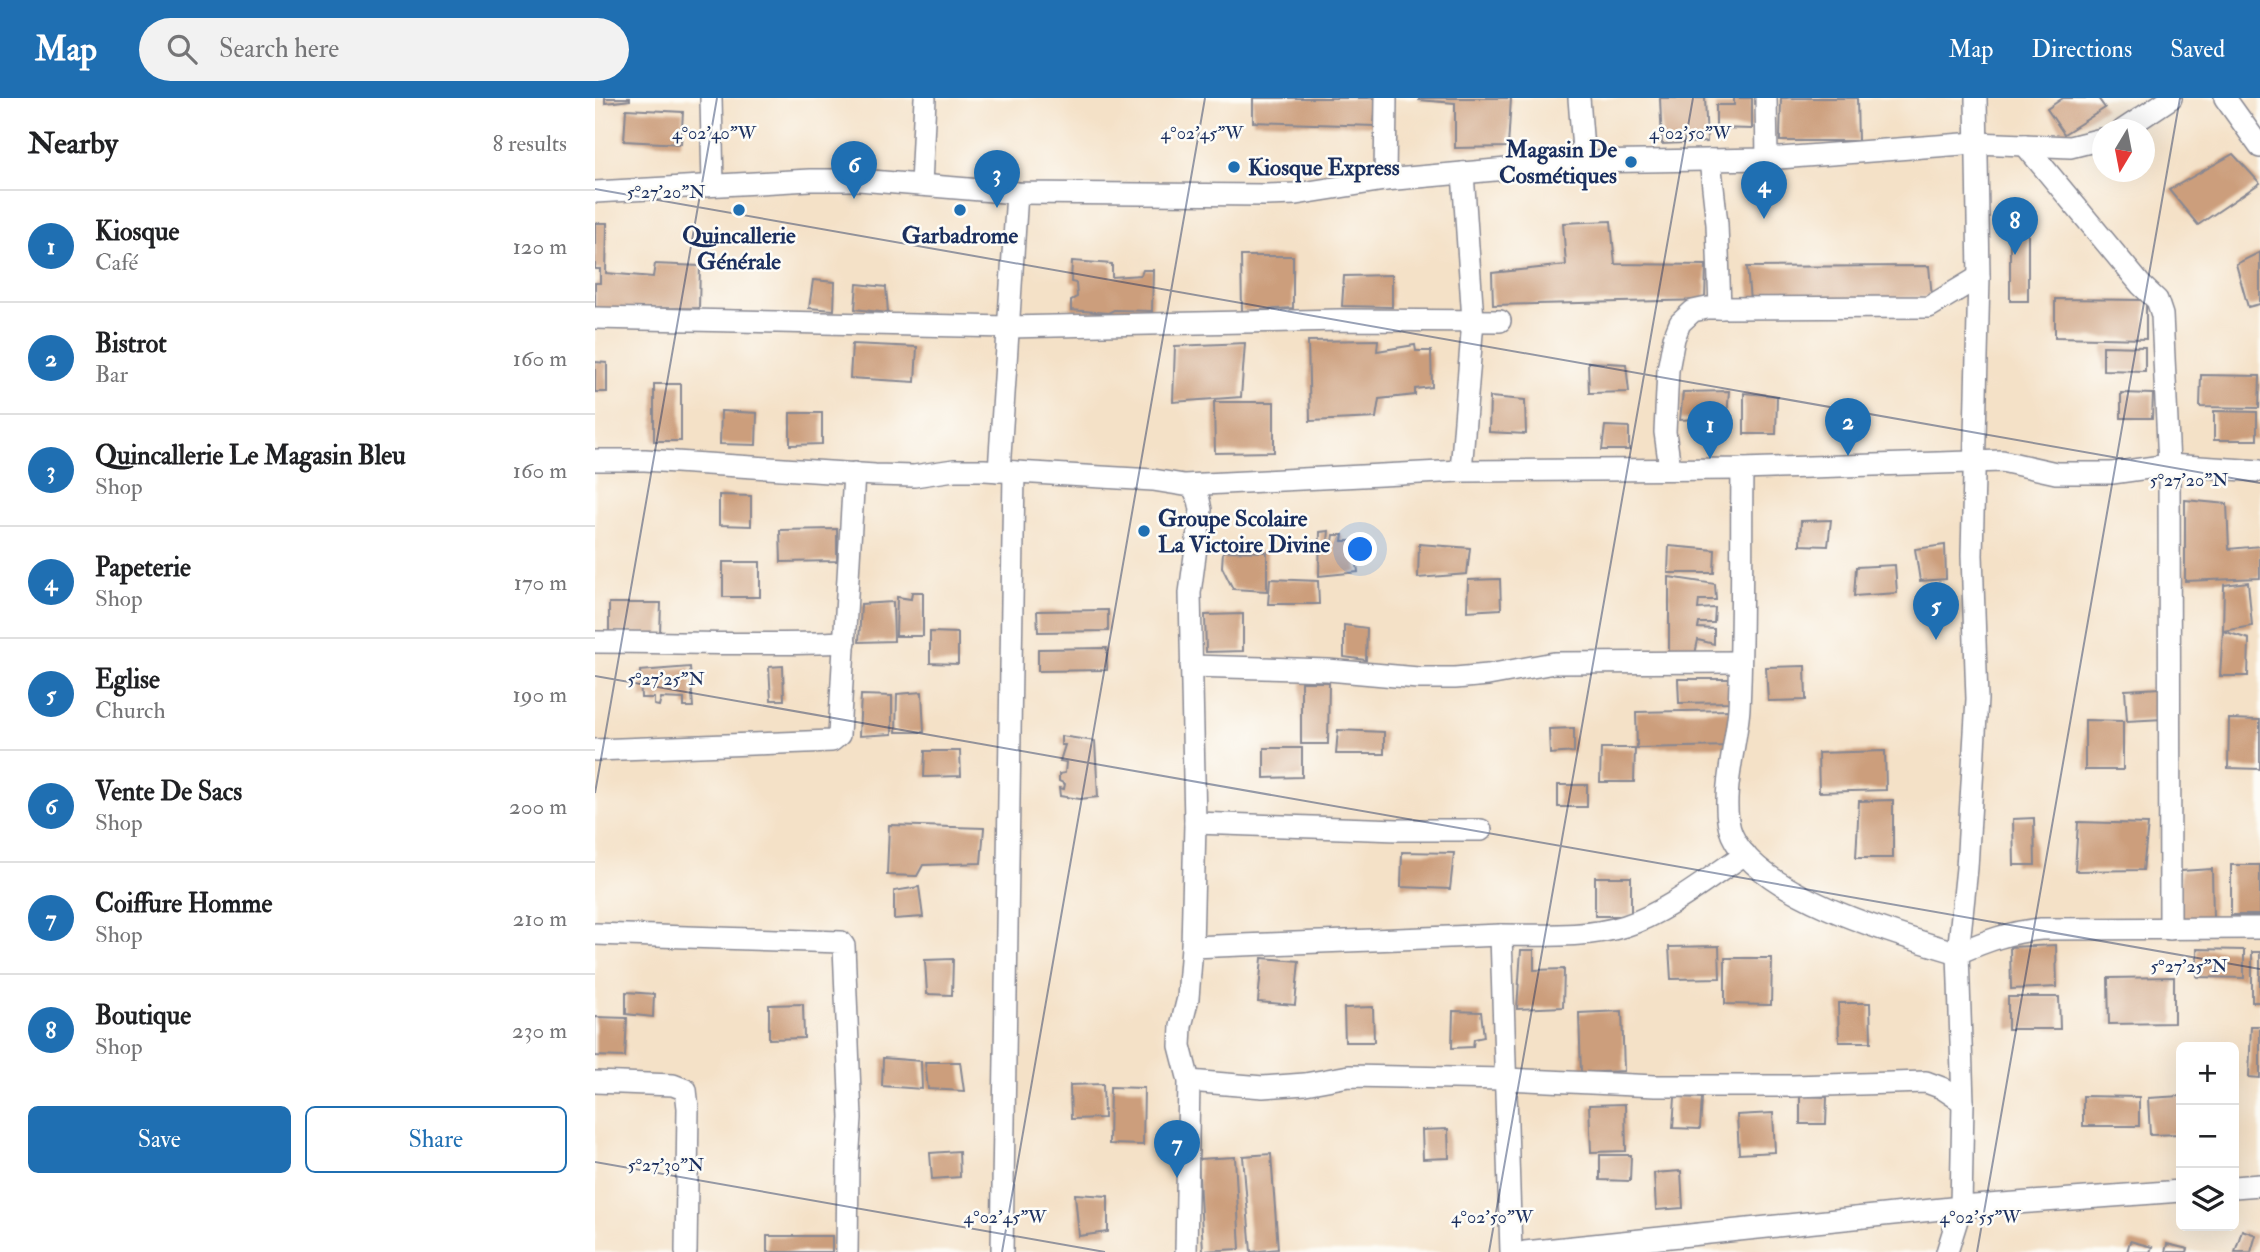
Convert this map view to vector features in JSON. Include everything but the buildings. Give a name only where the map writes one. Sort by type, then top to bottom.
[{"type":"street","points":[[711,98],[713,185]]},
{"type":"street","points":[[921,185],[925,98]]},
{"type":"street","points":[[1385,180],[1386,98]]},
{"type":"street","points":[[1579,98],[1584,162]]},
{"type":"street","points":[[1766,98],[1767,159]]},
{"type":"street","points":[[1947,1252],[1961,1207],[1963,1102],[1958,953],[1967,868],[1977,699],[1972,555],[1979,277],[1976,98]]},
{"type":"street","points":[[2140,119],[2171,98]]},
{"type":"street","points":[[2225,98],[2260,147]]},
{"type":"street","points":[[595,192],[859,180],[1017,193],[1276,194],[1385,180],[1584,162],[1767,159],[1976,143],[2070,147],[2092,142]]},
{"type":"street","points":[[2025,145],[2141,285],[2157,300],[2162,315],[2169,465],[2170,929]]},
{"type":"street","points":[[1710,160],[1717,224],[1720,308]]},
{"type":"street","points":[[1461,471],[1473,320],[1463,173]]},
{"type":"street","points":[[1002,1252],[1008,327],[1017,193]]},
{"type":"street","points":[[1670,468],[1665,432],[1668,370],[1679,323],[1693,311],[1720,308],[1929,307],[1979,277]]},
{"type":"street","points":[[595,318],[1008,327],[1340,320],[1500,321]]},
{"type":"street","points":[[595,460],[645,460],[914,476],[954,470],[1007,472],[1192,485],[1461,471],[1742,469],[1973,464],[2002,461],[2056,473],[2085,474],[2169,465],[2260,471]]},
{"type":"street","points":[[1742,469],[1738,711],[1727,809],[1732,834],[1745,854],[1781,884],[1836,913],[1958,953],[1989,939],[2015,932],[2067,928],[2260,928]]},
{"type":"street","points":[[595,750],[832,741],[839,735],[854,473]]},
{"type":"street","points":[[1186,1252],[1189,1081],[1180,1046],[1181,1026],[1188,998],[1192,947],[1195,822],[1190,593],[1201,510],[1192,485]]},
{"type":"street","points":[[595,642],[700,641],[770,645],[845,642]]},
{"type":"street","points":[[1191,666],[1455,678],[1554,663],[1740,662]]},
{"type":"street","points":[[1195,822],[1398,830],[1481,830]]},
{"type":"street","points":[[1192,947],[1580,934],[1625,926],[1658,911],[1745,854]]},
{"type":"street","points":[[595,934],[841,942],[844,946],[851,1118],[847,1252]]},
{"type":"street","points":[[1501,935],[1511,1252]]},
{"type":"street","points":[[1189,1081],[1263,1087],[1305,1084],[1349,1076],[1506,1079],[1667,1087],[1926,1082],[1942,1088],[1963,1102]]},
{"type":"street","points":[[595,1082],[673,1085],[686,1090],[686,1252]]},
{"type":"street","points":[[2239,1187],[2260,1185]]},
{"type":"street","points":[[1525,1252],[1695,1243],[1961,1207],[2176,1191]]},
{"type":"place","name":"Magasin De Cosmétiques","points":[[1631,162]]},
{"type":"place","name":"Kiosque Express","points":[[1234,167]]},
{"type":"place","name":"Vente De Sacs","points":[[854,199]]},
{"type":"place","name":"Quincallerie Le Magasin Bleu","points":[[997,208]]},
{"type":"place","name":"Quincallerie Générale","points":[[739,210]]},
{"type":"place","name":"Garbadrome","points":[[960,210]]},
{"type":"place","name":"Papeterie","points":[[1764,219]]},
{"type":"place","name":"Boutique","points":[[2015,255]]},
{"type":"place","name":"Bistrot","points":[[1848,456]]},
{"type":"place","name":"Kiosque","points":[[1710,459]]},
{"type":"place","name":"Groupe Scolaire La Victoire Divine","points":[[1144,531]]},
{"type":"place","name":"Eglise","points":[[1936,640]]},
{"type":"place","name":"Coiffure Homme","points":[[1177,1178]]}]
